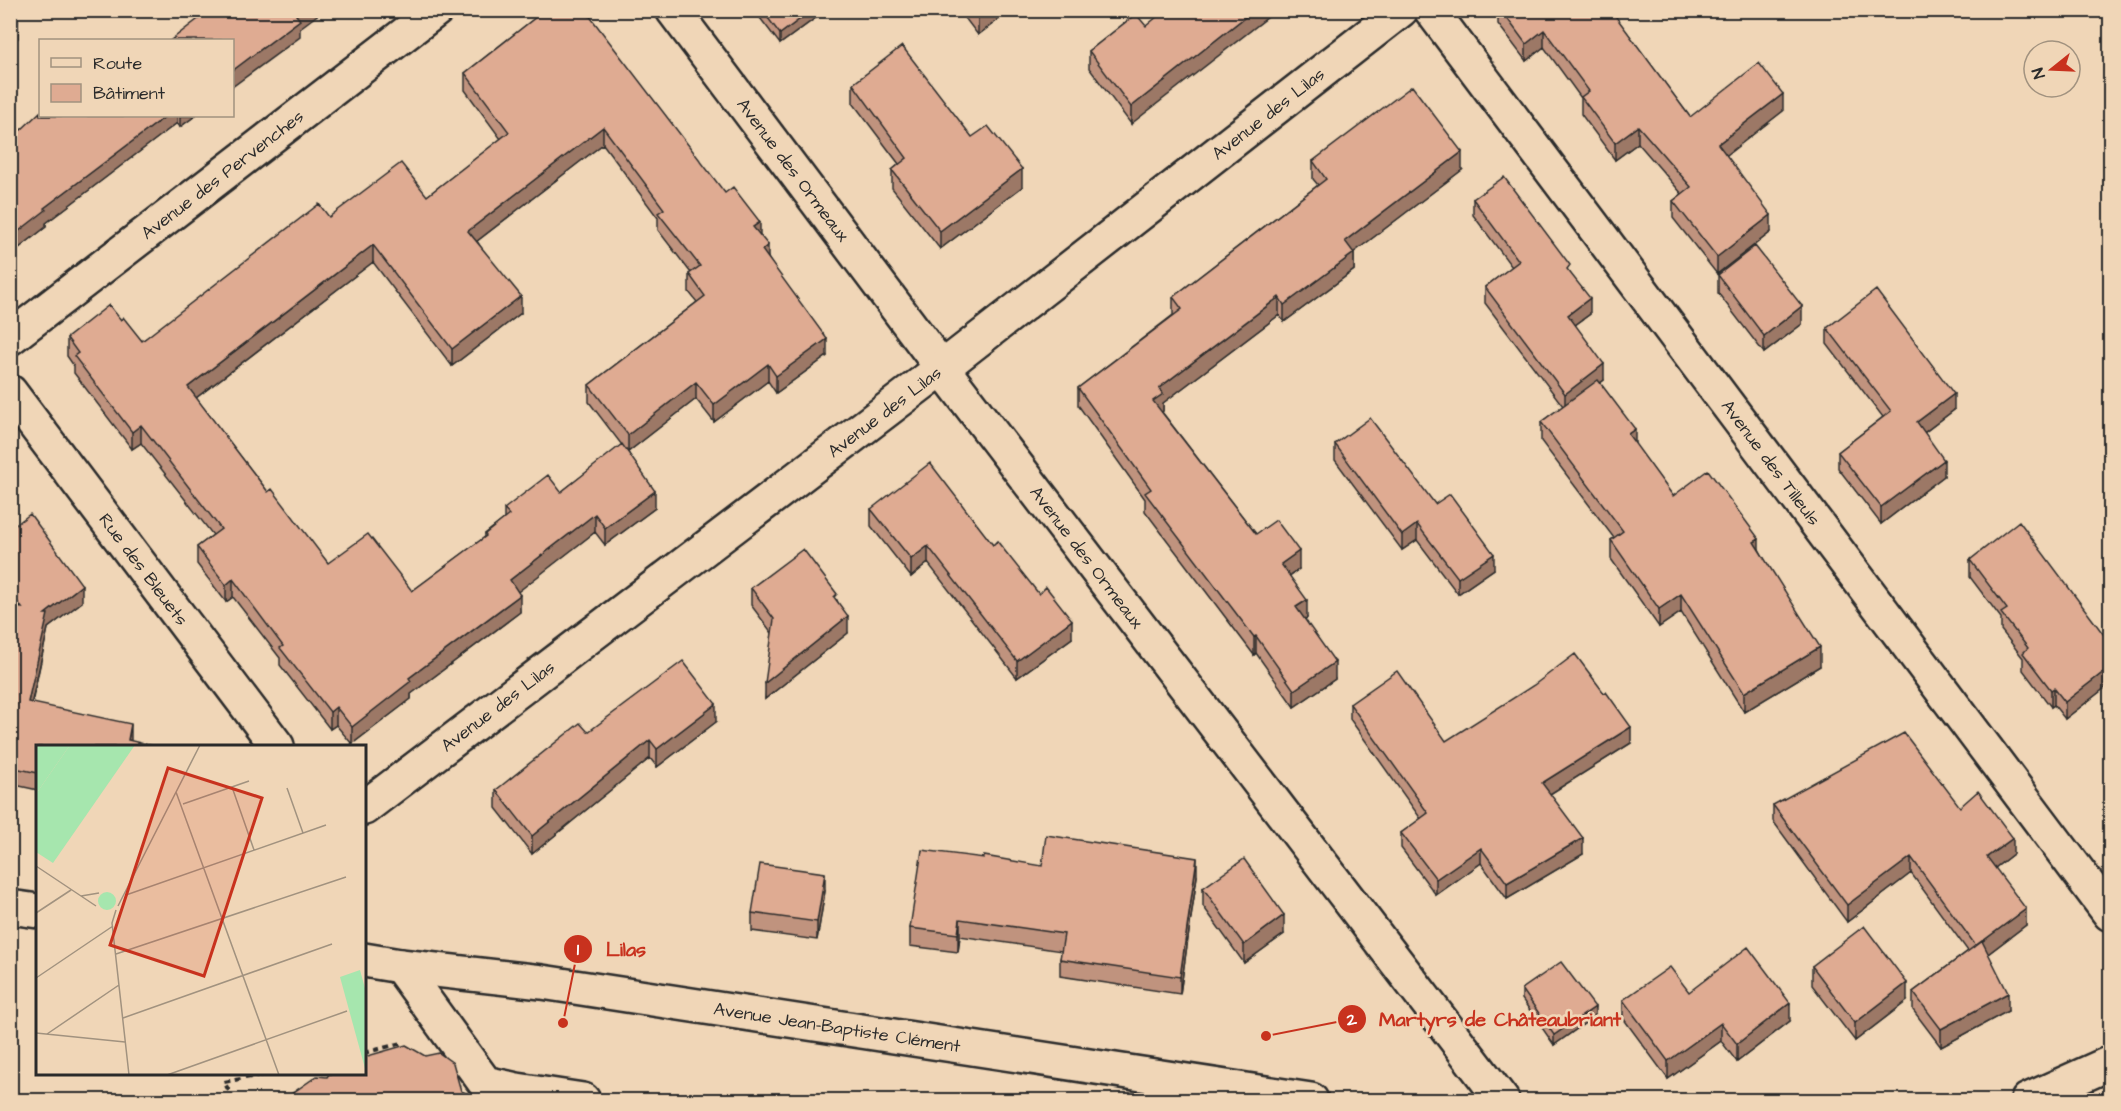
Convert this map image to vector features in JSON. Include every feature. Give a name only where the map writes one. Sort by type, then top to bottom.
[{"type":"street","name":"Avenue des Pervenches","points":[[10,338],[436,10]]},
{"type":"street","name":"Avenue des Ormeaux","points":[[673,10],[942,368],[1502,1101]]},
{"type":"street","name":"Avenue des Lilas","points":[[366,806],[942,368],[1401,10]]},
{"type":"street","name":"Avenue des Tilleuls","points":[[1431,10],[2110,914]]},
{"type":"street","name":"Rue des Bleuets","points":[[10,392],[275,745]]},
{"type":"street","name":"Avenue Jean-Baptiste Clément","points":[[366,960],[542,982],[1311,1101]]},
{"type":"street","points":[[400,966],[485,1083],[584,1101]]},
{"type":"street","points":[[2028,1101],[2110,1063]]},
{"type":"path","points":[[234,1101],[224,1082],[262,1075]]},
{"type":"building","points":[[210,10],[302,10],[296,15],[300,20],[234,70],[234,39],[172,39]]},
{"type":"building","points":[[545,10],[585,10],[725,193],[733,187],[760,222],[753,227],[768,245],[762,250],[827,339],[776,376],[768,364],[714,405],[696,382],[628,435],[589,385],[705,296],[689,274],[700,266],[658,213],[664,209],[603,127],[468,231],[521,296],[452,349],[373,245],[188,387],[268,492],[272,489],[328,563],[368,534],[412,591],[486,536],[485,534],[509,515],[504,509],[548,475],[561,492],[622,444],[655,491],[605,528],[595,514],[510,580],[520,595],[409,678],[411,681],[352,727],[336,707],[330,712],[280,648],[283,646],[233,579],[226,585],[197,547],[221,529],[141,425],[132,432],[74,356],[78,353],[67,338],[109,305],[121,320],[123,317],[142,341],[319,204],[329,217],[401,163],[427,196],[509,132],[465,73]]},
{"type":"building","points":[[762,10],[812,10],[780,34]]},
{"type":"building","points":[[973,10],[987,10],[978,17]]},
{"type":"building","points":[[1165,10],[1254,10],[1131,107],[1089,51],[1136,14],[1146,26]]},
{"type":"building","points":[[1501,10],[1611,10],[1690,117],[1759,63],[1783,94],[1718,144],[1771,215],[1717,257],[1673,201],[1691,187],[1638,126],[1615,143],[1581,97],[1589,91],[1544,30],[1526,44]]},
{"type":"building","points":[[10,12],[18,21],[10,27]]},
{"type":"building","points":[[902,46],[972,137],[988,126],[1022,169],[940,231],[892,170],[907,158],[853,84]]},
{"type":"building","points":[[1412,86],[1462,152],[1345,241],[1354,253],[1284,305],[1279,297],[1159,388],[1163,394],[1153,401],[1256,534],[1276,520],[1299,551],[1281,564],[1307,600],[1296,607],[1335,662],[1294,690],[1256,636],[1254,637],[1145,493],[1151,489],[1078,388],[1182,309],[1173,297],[1326,179],[1313,161]]},
{"type":"building","points":[[39,113],[39,117],[165,117],[44,208],[46,210],[10,238],[10,122],[21,130]]},
{"type":"building","points":[[1504,177],[1570,265],[1567,269],[1590,298],[1568,315],[1604,364],[1565,394],[1485,287],[1519,261],[1473,199]]},
{"type":"building","points":[[1755,246],[1802,306],[1764,336],[1718,275]]},
{"type":"building","points":[[1876,290],[1954,394],[1917,422],[1944,460],[1881,507],[1838,452],[1891,411],[1827,328]]},
{"type":"building","points":[[1598,380],[1635,429],[1628,434],[1673,496],[1708,470],[1759,539],[1754,542],[1820,647],[1744,693],[1681,594],[1659,609],[1611,540],[1623,531],[1541,422]]},
{"type":"building","points":[[1370,418],[1435,504],[1450,494],[1494,554],[1458,578],[1417,524],[1402,535],[1335,444]]},
{"type":"building","points":[[930,463],[993,545],[997,541],[1039,594],[1046,587],[1072,620],[1017,661],[928,546],[911,559],[871,509]]},
{"type":"building","points":[[30,514],[82,585],[45,614],[48,614],[28,702],[131,724],[128,740],[149,745],[36,745],[36,773],[10,767],[10,606],[22,608],[10,592],[10,529]]},
{"type":"building","points":[[2019,521],[2110,643],[2110,667],[2065,702],[2054,688],[2051,690],[2023,653],[2028,648],[2001,613],[2007,609],[1970,560]]},
{"type":"building","points":[[803,549],[837,594],[834,597],[848,616],[765,683],[774,619],[751,588]]},
{"type":"building","points":[[1575,654],[1631,727],[1542,783],[1583,838],[1507,883],[1481,848],[1436,879],[1401,833],[1428,813],[1350,704],[1397,671],[1446,741],[1534,685]]},
{"type":"building","points":[[683,661],[716,704],[657,749],[650,740],[532,836],[496,790],[580,723],[588,732]]},
{"type":"building","points":[[1904,733],[1960,807],[1978,791],[2013,838],[1987,857],[2026,909],[1976,946],[1911,857],[1847,905],[1773,805]]},
{"type":"building","points":[[1046,835],[1197,858],[1180,977],[1060,959],[1064,934],[960,919],[958,934],[910,928],[922,850],[984,858],[984,856],[1042,866]]},
{"type":"building","points":[[1244,859],[1284,915],[1244,945],[1203,888]]},
{"type":"building","points":[[760,864],[825,873],[817,922],[752,913]]},
{"type":"building","points":[[1864,926],[1907,983],[1855,1023],[1812,966]]},
{"type":"building","points":[[1982,941],[2008,993],[1941,1029],[1913,992]]},
{"type":"building","points":[[1748,947],[1790,1003],[1737,1044],[1721,1023],[1668,1061],[1623,1000],[1670,967],[1689,992]]},
{"type":"building","points":[[1561,962],[1595,1007],[1554,1035],[1522,989]]},
{"type":"building","points":[[406,1045],[425,1056],[439,1053],[453,1063],[461,1091],[471,1095],[472,1101],[281,1101],[317,1076],[366,1075],[366,1056]]},
{"type":"building","points":[[222,1095],[240,1100],[241,1101],[214,1101]]},
{"type":"place","name":"Lilas","points":[[563,1023]]},
{"type":"place","name":"Martyrs de Châteaubriant","points":[[1266,1036]]}]
